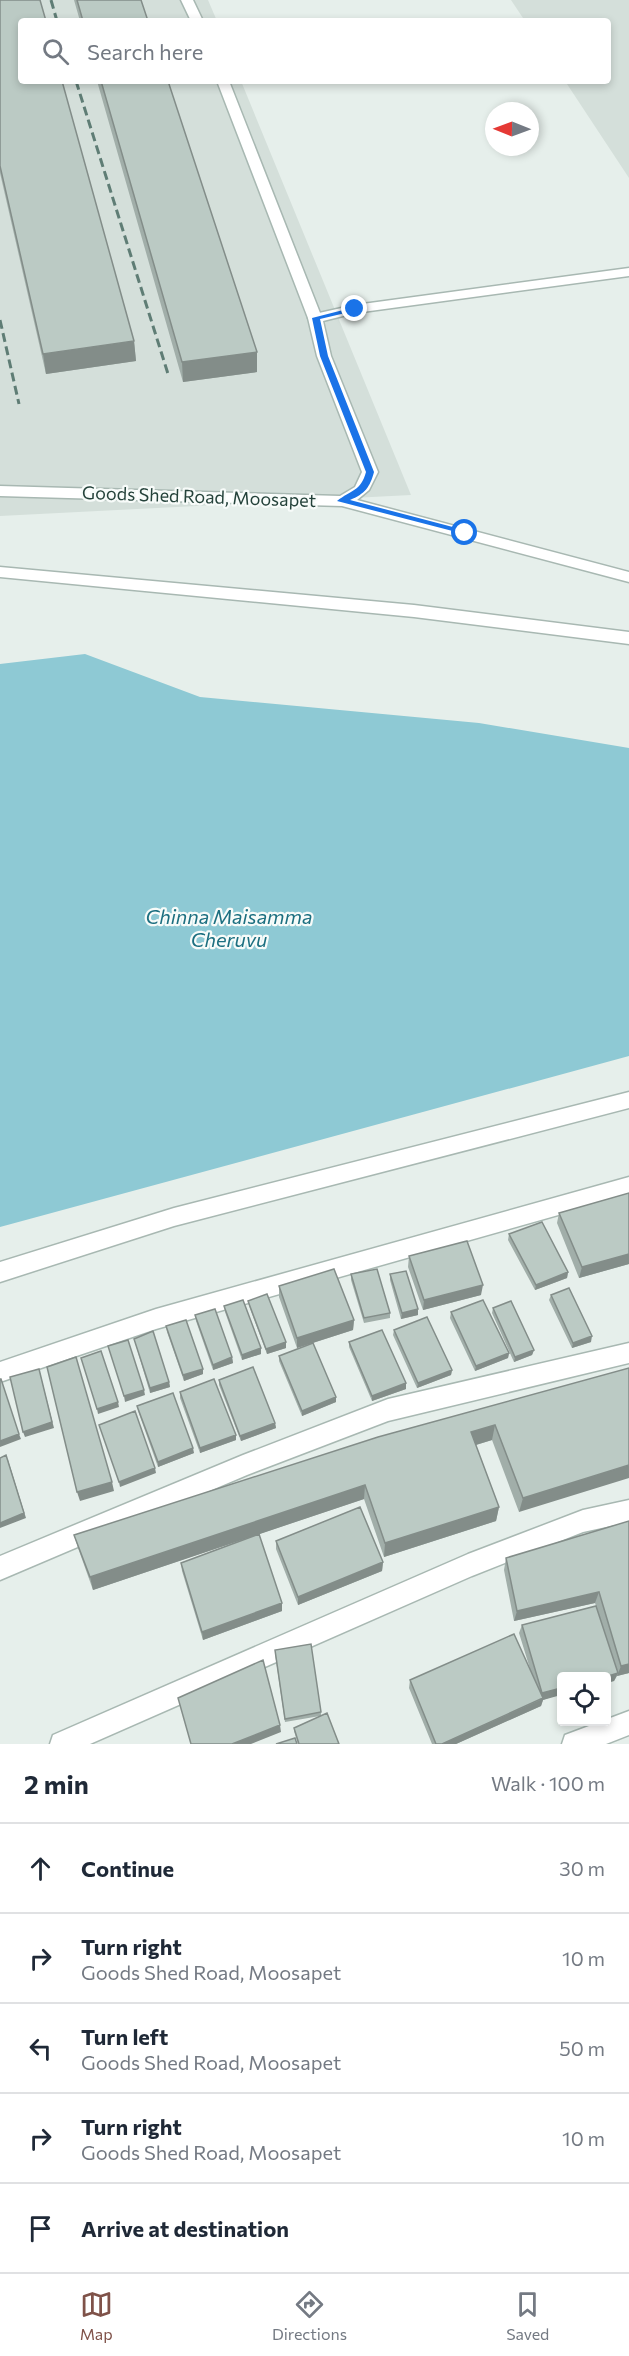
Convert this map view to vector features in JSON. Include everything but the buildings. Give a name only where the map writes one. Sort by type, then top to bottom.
[{"type":"street","points":[[187,0],[196,18]]},
{"type":"street","name":"Goods Shed Road, Moosapet","points":[[0,491],[342,501],[358,494],[367,484],[370,472],[324,356],[315,318],[224,84]]},
{"type":"street","points":[[315,318],[355,309],[629,272]]},
{"type":"street","points":[[342,501],[629,577]]},
{"type":"street","points":[[0,572],[414,611],[629,638]]},
{"type":"street","points":[[0,1272],[174,1217],[629,1100]]},
{"type":"street","points":[[0,1372],[156,1318],[629,1186]]},
{"type":"street","points":[[0,1568],[243,1466],[388,1410],[629,1353]]},
{"type":"street","points":[[62,1744],[468,1566],[583,1521],[629,1511]]},
{"type":"street","points":[[574,1744],[629,1723]]},
{"type":"shaded area","points":[[0,0],[208,0],[216,18],[18,18],[18,84],[242,84],[411,495],[0,516]]},
{"type":"shaded area","points":[[511,0],[629,0],[629,178],[567,84],[611,84],[611,18],[523,18]]},
{"type":"water","name":"Chinna Maisamma Cheruvu","points":[[85,654],[200,697],[479,723],[629,748],[629,1056],[0,1227],[0,664]]},
{"type":"railway","points":[[51,0],[56,18]]},
{"type":"railway","points":[[77,84],[169,377]]},
{"type":"railway","points":[[0,320],[19,404]]},
{"type":"route","points":[[355,309],[315,318],[324,356],[370,472],[367,484],[358,494],[342,501],[465,533]]}]
